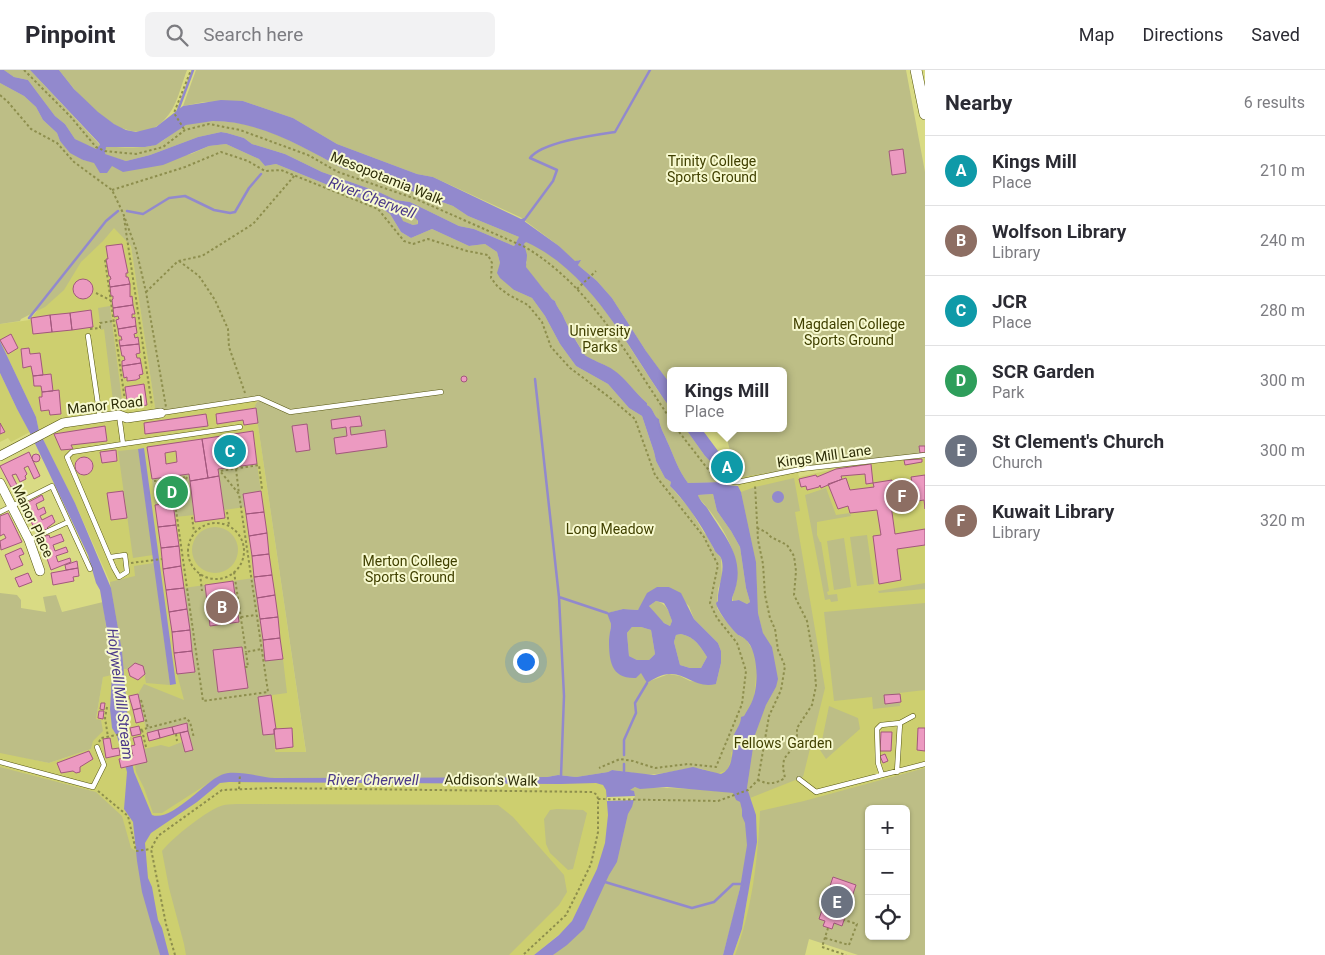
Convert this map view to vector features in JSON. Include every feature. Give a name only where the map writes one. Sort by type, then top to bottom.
[{"type":"main road","points":[[916,70],[925,114]]},
{"type":"street","name":"Manor Road","points":[[0,456],[63,423],[161,413]]},
{"type":"street","name":"Manor Place","points":[[0,483],[29,540],[40,571]]},
{"type":"lane","points":[[88,336],[100,418]]},
{"type":"lane","points":[[161,413],[259,398],[290,412],[441,392]]},
{"type":"lane","points":[[123,417],[123,444]]},
{"type":"lane","points":[[111,557],[125,555],[127,572],[119,576],[67,458],[72,452],[240,427]]},
{"type":"lane","name":"Kings Mill Lane","points":[[727,482],[738,482],[801,469],[925,455]]},
{"type":"lane","points":[[0,512],[52,486],[90,569]]},
{"type":"lane","points":[[29,540],[68,522]]},
{"type":"lane","points":[[882,775],[878,763],[877,729],[881,725],[900,723],[913,716]]},
{"type":"lane","points":[[897,772],[900,723]]},
{"type":"lane","points":[[0,762],[93,787],[104,765],[97,747]]},
{"type":"lane","points":[[799,778],[816,792],[925,764]]},
{"type":"path","name":"Mesopotamia Walk","points":[[24,70],[70,116],[96,147],[105,151],[136,154],[163,146],[185,130],[209,124],[240,130],[308,155],[338,172],[408,196],[525,247],[540,256],[588,300],[616,337],[667,414]]},
{"type":"path","points":[[185,130],[174,113],[191,70]]},
{"type":"path","points":[[0,95],[31,129],[57,143],[74,162],[112,190],[123,213],[136,249],[146,292],[161,413]]},
{"type":"path","points":[[112,190],[185,167],[221,152],[248,161],[265,171],[281,170],[378,209],[404,241],[413,244],[428,239],[467,251],[488,255],[492,264],[491,278],[498,287],[528,305],[542,322],[551,347],[570,368],[635,419],[655,475],[704,537],[718,565],[710,603],[717,618],[738,643],[746,672],[742,704],[716,767],[688,764],[655,768],[620,759],[598,768]]},
{"type":"path","points":[[146,292],[178,261],[202,256],[253,224],[295,176]]},
{"type":"path","points":[[123,213],[161,413]]},
{"type":"path","points":[[105,260],[123,417]]},
{"type":"path","points":[[178,261],[199,276],[215,300],[228,329],[229,347],[247,400]]},
{"type":"path","points":[[577,290],[596,271]]},
{"type":"path","points":[[96,293],[110,300]]},
{"type":"path","points":[[88,336],[87,330],[100,328],[100,322],[113,320]]},
{"type":"path","points":[[679,432],[717,480]]},
{"type":"path","points":[[240,494],[220,471],[259,465],[262,489]]},
{"type":"path","points":[[172,479],[181,556],[203,701],[268,692],[236,469]]},
{"type":"path","points":[[154,481],[187,477],[175,503]]},
{"type":"path","points":[[523,955],[566,915],[591,864],[598,832],[598,799],[718,801],[748,790],[758,780],[769,716],[781,690],[785,666],[778,650],[775,629],[770,618],[765,595],[757,528],[755,478]]},
{"type":"path","points":[[227,512],[229,526]]},
{"type":"path","points":[[192,517],[194,533]]},
{"type":"path","points":[[214,523],[229,526],[240,536],[246,547],[241,565],[222,579],[215,579],[200,574],[190,562],[188,555],[190,540],[194,533],[200,528],[214,523]]},
{"type":"path","points":[[757,528],[787,545],[794,556],[796,571],[794,596],[807,620],[816,686],[809,712],[797,728],[797,742],[784,759],[785,778],[775,784],[766,784],[758,780]]},
{"type":"path","points":[[181,556],[188,555]]},
{"type":"path","points":[[126,564],[161,559]]},
{"type":"path","points":[[234,572],[248,667],[245,667]]},
{"type":"path","points":[[200,574],[202,591]]},
{"type":"path","points":[[241,617],[256,615]]},
{"type":"path","points":[[246,652],[261,649]]},
{"type":"path","points":[[141,700],[148,728]]},
{"type":"path","points":[[107,707],[105,718],[108,737]]},
{"type":"path","points":[[146,748],[141,730],[186,718],[190,722],[194,738]]},
{"type":"path","points":[[173,722],[174,726]]},
{"type":"path","points":[[97,747],[101,738],[131,732]]},
{"type":"path","points":[[176,734],[178,741]]},
{"type":"path","points":[[240,774],[240,789]]},
{"type":"path","points":[[93,787],[128,816],[136,851],[149,849],[175,955]]},
{"type":"path","name":"Addison's Walk","points":[[149,849],[158,836],[222,790],[281,788],[550,790],[593,792],[597,795],[598,799]]},
{"type":"path","points":[[824,938],[849,945],[856,924],[844,920]]},
{"type":"path","points":[[828,928],[822,947],[846,955]]},
{"type":"shaded area","points":[[110,218],[131,245],[156,413],[259,398],[255,405],[306,753],[346,777],[547,777],[600,783],[606,787],[695,789],[763,633],[758,613],[741,492],[737,478],[779,432],[787,432],[787,367],[667,367],[667,380],[646,351],[925,246],[797,468],[799,477],[847,466],[925,458],[925,894],[910,827],[910,805],[865,805],[865,813],[812,860],[805,955],[733,955],[742,929],[748,894],[740,889],[605,884],[593,879],[567,928],[534,955],[0,955],[0,752],[49,763],[91,749],[103,676],[112,675],[110,582],[75,503],[39,431],[36,417],[0,341],[0,324],[30,320]]},
{"type":"shaded area","points":[[0,373],[30,432],[11,442],[8,438],[0,442]]},
{"type":"green space","name":"University Parks","points":[[4,70],[30,70],[100,145],[120,147],[152,146],[189,124],[220,121],[239,123],[276,134],[344,169],[392,182],[400,187],[453,206],[468,216],[519,237],[524,244],[526,241],[550,255],[572,273],[591,293],[608,315],[667,403],[667,432],[688,432],[705,456],[718,469],[721,482],[688,483],[676,463],[659,419],[647,403],[621,377],[585,355],[555,301],[525,267],[527,262],[515,244],[514,246],[474,229],[459,226],[410,202],[396,200],[322,172],[285,154],[252,144],[244,138],[227,133],[221,132],[198,137],[150,155],[126,161],[105,155],[75,139],[65,124],[55,116],[28,80],[14,77]]},
{"type":"green space","points":[[59,70],[187,70],[176,102],[165,119],[151,129],[136,132],[121,128],[92,108]]},
{"type":"green space","points":[[196,70],[906,70],[925,172],[925,453],[797,468],[737,478],[725,432],[787,432],[787,367],[667,367],[667,380],[612,298],[597,281],[578,265],[579,260],[575,262],[559,246],[524,219],[433,177],[417,174],[337,144],[293,118],[243,101],[204,102],[183,106]]},
{"type":"green space","points":[[0,83],[24,96],[36,107],[43,120],[57,133],[60,141],[83,160],[112,166],[191,154],[209,146],[226,144],[259,159],[265,166],[276,164],[377,205],[390,214],[401,232],[411,238],[432,229],[469,246],[485,244],[497,252],[500,263],[514,290],[532,298],[576,366],[608,384],[629,408],[642,416],[656,461],[665,478],[671,482],[670,486],[690,509],[704,533],[708,536],[714,550],[721,558],[722,578],[718,589],[717,608],[738,635],[746,639],[755,654],[757,664],[754,698],[736,730],[734,748],[731,753],[732,758],[727,770],[717,774],[709,770],[694,768],[664,773],[640,774],[612,770],[576,777],[558,775],[547,777],[275,778],[247,774],[221,775],[162,813],[153,813],[136,772],[135,765],[144,749],[161,745],[169,747],[182,742],[185,752],[193,750],[186,723],[147,733],[138,694],[144,684],[184,700],[177,674],[195,671],[184,588],[205,585],[211,626],[239,622],[233,581],[254,578],[265,661],[283,659],[287,693],[258,697],[263,735],[274,734],[275,752],[306,752],[255,405],[259,399],[156,414],[131,246],[114,228],[81,262],[64,290],[45,307],[20,321],[0,324]],"holes":[[[669,587],[689,606],[694,619],[718,643],[721,651],[721,663],[716,684],[690,681],[680,676],[669,674],[647,682],[641,672],[609,641],[611,624],[608,613],[623,609],[638,610]],[[242,647],[247,688],[218,692],[213,651]]]},
{"type":"green space","points":[[405,211],[414,215],[418,224],[413,225],[402,221],[399,212]]},
{"type":"green space","points":[[110,306],[122,400],[113,401],[104,329],[101,330],[98,308]]},
{"type":"green space","points":[[138,449],[153,555],[133,558],[118,451]]},
{"type":"green space","points":[[257,464],[261,491],[244,494],[245,507],[224,510],[218,469]]},
{"type":"green space","points":[[189,474],[194,515],[175,517],[173,503],[155,505],[152,479]]},
{"type":"green space","name":"Fellows' Garden","points":[[794,478],[800,511],[795,512],[825,688],[803,777],[750,798],[747,788],[755,735],[766,705],[776,687],[772,647],[763,633],[758,613],[756,562],[741,492]]},
{"type":"green space","points":[[826,488],[836,515],[850,513],[851,516],[817,522],[817,535],[821,542],[829,591],[827,592],[828,595],[837,594],[838,601],[831,602],[830,599],[825,600],[805,495]]},
{"type":"green space","points":[[713,494],[717,511],[740,547],[750,602],[747,604],[739,600],[733,601],[737,571],[735,557],[724,532],[698,495]]},
{"type":"green space","points":[[220,527],[224,528],[234,537],[237,541],[237,559],[228,569],[220,573],[210,573],[202,569],[193,559],[192,545],[196,537],[206,528]]},
{"type":"green space","points":[[867,535],[874,584],[857,586],[850,537]]},
{"type":"green space","points":[[844,538],[851,587],[834,590],[827,541]]},
{"type":"green space","points":[[154,563],[170,685],[146,683],[143,666],[135,663],[128,669],[123,669],[122,651],[110,582],[135,576],[134,566]]},
{"type":"green space","points":[[925,583],[925,589],[879,593],[878,591]]},
{"type":"green space","points":[[0,593],[17,595],[21,600],[21,608],[46,612],[43,597],[56,595],[62,612],[103,602],[112,675],[103,677],[96,719],[101,720],[103,731],[93,741],[91,749],[49,763],[0,753]]},
{"type":"green space","points":[[656,601],[663,604],[669,611],[672,621],[670,626],[661,620],[649,606]]},
{"type":"green space","points":[[925,603],[925,690],[899,693],[900,706],[873,709],[872,697],[834,701],[824,612]]},
{"type":"green space","points":[[632,627],[651,630],[655,654],[649,660],[637,660],[629,656],[627,633]]},
{"type":"green space","points":[[681,634],[694,640],[707,657],[701,668],[690,668],[680,665],[674,642],[676,635]]},
{"type":"green space","points":[[829,706],[858,718],[860,729],[826,759],[820,750]]},
{"type":"green space","points":[[0,767],[96,792],[122,816],[131,848],[136,851],[149,915],[160,955],[0,955]]},
{"type":"green space","points":[[925,768],[925,955],[858,955],[809,939],[805,955],[735,955],[750,902],[758,847],[760,811]]},
{"type":"green space","points":[[635,787],[695,789],[733,793],[736,800],[740,802],[746,827],[747,848],[740,889],[723,955],[553,955],[617,862],[628,814],[632,807],[630,790]]},
{"type":"green space","points":[[230,804],[498,805],[513,817],[564,875],[567,892],[559,905],[509,955],[186,955],[162,851],[182,832],[217,808]]},
{"type":"green space","points":[[550,810],[583,810],[587,813],[573,869],[568,870],[550,853],[546,844],[544,819]]},
{"type":"water","points":[[0,70],[4,70],[14,77],[28,80],[55,116],[65,124],[75,139],[96,149],[100,145],[99,143],[30,70],[59,70],[74,89],[98,112],[114,124],[126,130],[136,132],[156,127],[183,106],[221,100],[243,101],[293,118],[337,144],[417,174],[433,177],[521,219],[524,218],[524,221],[559,246],[575,261],[581,260],[578,265],[597,281],[612,298],[667,380],[667,403],[625,339],[591,293],[550,256],[526,242],[524,244],[527,255],[526,267],[555,301],[585,355],[617,373],[647,403],[659,419],[676,463],[688,483],[721,482],[718,469],[705,456],[688,432],[704,432],[721,455],[720,466],[726,485],[738,486],[741,492],[756,562],[758,613],[763,633],[772,647],[778,679],[755,735],[747,788],[756,815],[757,842],[742,929],[733,955],[723,955],[740,888],[747,845],[745,823],[740,802],[736,800],[733,793],[667,787],[640,789],[635,787],[630,790],[634,791],[635,796],[628,814],[617,862],[584,929],[553,955],[534,955],[559,935],[572,921],[597,869],[605,843],[608,815],[606,790],[603,785],[596,783],[229,782],[220,783],[197,802],[151,833],[145,843],[148,878],[169,955],[160,955],[142,892],[133,822],[124,809],[127,772],[117,736],[112,728],[110,709],[112,675],[110,648],[100,590],[96,583],[88,555],[0,373],[0,341],[36,417],[39,431],[75,503],[111,588],[122,651],[131,757],[134,772],[152,815],[160,816],[178,808],[214,779],[226,773],[275,778],[547,777],[558,775],[576,777],[612,770],[654,775],[693,767],[721,774],[729,767],[734,735],[741,717],[744,716],[755,693],[757,676],[755,658],[749,644],[738,635],[717,607],[716,603],[718,601],[722,573],[721,558],[689,508],[670,486],[671,482],[665,478],[656,461],[642,416],[629,408],[608,384],[576,366],[532,298],[514,290],[500,278],[497,273],[500,263],[497,252],[485,244],[469,246],[432,229],[411,238],[401,232],[390,214],[377,205],[276,164],[265,166],[259,159],[226,144],[209,146],[163,165],[123,172],[112,166],[107,173],[100,173],[94,163],[70,153],[60,141],[57,133],[43,120],[36,107],[24,96],[0,83]],"holes":[[[213,121],[231,122],[282,137],[344,169],[392,182],[400,187],[453,206],[468,216],[519,237],[514,246],[474,229],[459,226],[410,202],[396,200],[322,172],[285,154],[252,144],[244,138],[227,133],[221,132],[198,137],[150,155],[126,161],[105,154],[106,147],[145,147],[156,145],[186,125]],[[410,212],[418,221],[418,224],[413,225],[403,221],[399,213]],[[713,494],[717,511],[740,547],[750,602],[747,604],[739,600],[732,601],[738,573],[733,552],[698,495]]]},
{"type":"water","points":[[144,448],[176,684],[170,685],[138,449]]},
{"type":"water","points":[[778,491],[784,497],[778,503],[772,497]]},
{"type":"water","points":[[657,587],[669,587],[681,593],[694,619],[718,643],[721,651],[721,663],[716,684],[697,683],[676,674],[661,676],[647,683],[641,673],[636,678],[628,678],[616,672],[611,662],[609,640],[611,624],[607,613],[623,609],[638,610],[647,593]],"holes":[[[656,601],[664,603],[668,610],[672,621],[670,626],[664,623],[649,606]],[[632,627],[651,630],[655,654],[649,660],[637,660],[629,656],[627,633]],[[676,635],[686,635],[699,646],[707,657],[701,668],[690,668],[680,665],[674,642]]]},
{"type":"pier","points":[[635,796],[634,800],[607,801],[607,797]]},
{"type":"building","points":[[903,149],[906,173],[892,175],[889,151]]},
{"type":"building","points":[[122,244],[128,273],[126,273],[126,277],[128,277],[130,284],[110,287],[109,280],[111,279],[106,259],[108,259],[106,246]]},
{"type":"building","points":[[79,279],[87,279],[93,285],[93,293],[87,299],[79,299],[73,293],[73,285]]},
{"type":"building","points":[[130,284],[130,297],[132,296],[133,305],[113,308],[113,296],[111,296],[110,287]]},
{"type":"building","points":[[133,305],[135,314],[132,314],[132,318],[135,317],[136,326],[118,329],[116,320],[119,319],[118,316],[114,317],[113,308]]},
{"type":"building","points":[[91,310],[93,327],[72,330],[70,313]]},
{"type":"building","points":[[70,313],[72,330],[52,332],[50,315]]},
{"type":"building","points":[[50,315],[52,332],[33,334],[31,318]]},
{"type":"building","points":[[136,326],[137,333],[134,334],[135,338],[138,337],[139,344],[120,346],[119,340],[122,340],[118,329]]},
{"type":"building","points":[[11,334],[18,348],[8,354],[0,340]]},
{"type":"building","points":[[139,344],[140,353],[136,354],[137,358],[140,358],[141,363],[122,366],[122,361],[125,360],[120,346]]},
{"type":"building","points":[[29,348],[30,354],[40,353],[43,375],[33,376],[31,366],[23,368],[21,349]]},
{"type":"building","points":[[141,363],[143,374],[139,375],[140,378],[127,381],[127,377],[124,378],[122,366]]},
{"type":"building","points":[[51,374],[53,391],[42,392],[41,386],[34,386],[33,376]]},
{"type":"building","points":[[464,376],[467,379],[464,382],[461,379]]},
{"type":"building","points":[[144,384],[147,405],[128,408],[125,387]]},
{"type":"building","points":[[59,390],[61,414],[50,415],[49,410],[41,411],[39,397],[42,397],[42,392]]},
{"type":"building","points":[[256,408],[258,423],[244,425],[243,420],[217,424],[216,414]]},
{"type":"building","points":[[206,414],[208,426],[145,434],[144,423]]},
{"type":"building","points":[[360,416],[362,426],[350,427],[351,435],[385,430],[387,447],[336,454],[334,438],[347,436],[346,427],[332,429],[331,420]]},
{"type":"building","points":[[0,423],[5,432],[0,434]]},
{"type":"building","points":[[307,424],[310,450],[296,452],[292,426]]},
{"type":"building","points":[[105,426],[107,441],[71,445],[73,449],[61,450],[54,434]]},
{"type":"building","points":[[253,431],[257,464],[218,469],[219,476],[208,478],[202,439]]},
{"type":"building","points":[[202,439],[208,478],[190,481],[189,474],[152,479],[147,447]],"holes":[[[176,451],[177,462],[166,464],[165,453]]]},
{"type":"building","points":[[919,446],[925,446],[925,453],[920,453]]},
{"type":"building","points":[[116,450],[117,461],[102,463],[100,452]]},
{"type":"building","points":[[29,452],[40,476],[34,479],[28,466],[24,468],[27,474],[25,476],[26,479],[20,482],[16,474],[12,475],[17,485],[11,487],[0,466]]},
{"type":"building","points":[[36,454],[40,458],[36,462],[32,458]]},
{"type":"building","points":[[80,457],[88,457],[93,462],[91,473],[80,475],[75,470],[75,462]]},
{"type":"building","points":[[922,459],[922,462],[905,465],[904,460]]},
{"type":"building","points":[[732,460],[734,471],[728,472],[729,475],[722,476],[720,466],[723,465],[723,462]]},
{"type":"building","points":[[871,464],[873,483],[866,484],[865,474],[841,476],[842,479],[821,488],[820,485],[819,487],[807,490],[806,486],[801,487],[799,479],[816,475],[817,477],[836,469]]},
{"type":"building","points":[[925,475],[925,509],[924,500],[891,505],[895,534],[925,529],[925,545],[897,549],[901,580],[879,584],[873,536],[881,535],[877,510],[850,513],[848,506],[838,509],[828,484],[846,478],[850,490],[874,487],[873,483],[892,480],[893,486],[912,482],[911,477]]},
{"type":"building","points":[[219,476],[225,518],[195,522],[190,481]]},
{"type":"building","points":[[123,491],[127,518],[111,520],[107,493]]},
{"type":"building","points":[[261,491],[264,512],[246,514],[243,494]]},
{"type":"building","points":[[42,495],[44,500],[36,504],[38,510],[44,507],[46,513],[40,516],[42,520],[52,515],[55,522],[48,529],[37,534],[23,505]]},
{"type":"building","points":[[173,503],[176,525],[158,527],[155,505]]},
{"type":"building","points":[[264,512],[267,533],[249,536],[246,514]]},
{"type":"building","points":[[8,513],[22,542],[1,550],[0,541],[6,538],[4,534],[0,536],[0,516]]},
{"type":"building","points":[[176,525],[179,546],[161,548],[158,527]]},
{"type":"building","points":[[267,533],[269,554],[252,556],[249,536]]},
{"type":"building","points":[[61,534],[64,541],[53,545],[55,551],[66,547],[68,552],[56,556],[58,562],[70,558],[71,562],[51,570],[38,538],[49,535],[50,538]]},
{"type":"building","points":[[179,546],[181,566],[163,569],[161,548]]},
{"type":"building","points":[[21,548],[24,554],[19,556],[23,565],[11,570],[5,555]]},
{"type":"building","points":[[269,554],[272,575],[254,577],[252,556]]},
{"type":"building","points":[[77,561],[78,568],[66,570],[65,565]]},
{"type":"building","points":[[181,566],[184,588],[166,590],[163,569]]},
{"type":"building","points":[[78,568],[79,576],[73,577],[74,581],[53,585],[51,573]]},
{"type":"building","points":[[28,573],[32,582],[19,587],[15,578]]},
{"type":"building","points":[[272,575],[275,595],[257,598],[254,577]]},
{"type":"building","points":[[233,581],[239,622],[210,626],[205,585]]},
{"type":"building","points":[[184,588],[187,609],[169,612],[166,590]]},
{"type":"building","points":[[275,595],[278,617],[260,619],[257,598]]},
{"type":"building","points":[[187,609],[190,630],[172,632],[169,612]]},
{"type":"building","points":[[278,617],[280,638],[263,640],[260,619]]},
{"type":"building","points":[[190,630],[192,651],[174,653],[172,632]]},
{"type":"building","points":[[280,638],[283,659],[265,661],[263,640]]},
{"type":"building","points":[[242,647],[248,688],[218,692],[213,650]]},
{"type":"building","points":[[192,651],[195,672],[177,674],[174,653]]},
{"type":"building","points":[[135,663],[143,666],[145,674],[138,680],[130,676],[128,669]]},
{"type":"building","points":[[138,694],[141,708],[133,710],[129,696]]},
{"type":"building","points":[[900,694],[901,702],[885,704],[884,695]]},
{"type":"building","points":[[271,695],[276,729],[274,729],[274,734],[263,735],[258,697]]},
{"type":"building","points":[[101,703],[105,703],[104,710],[100,709]]},
{"type":"building","points":[[141,708],[144,721],[136,723],[133,710]]},
{"type":"building","points":[[99,711],[104,711],[103,719],[98,718]]},
{"type":"building","points":[[187,723],[188,731],[174,734],[172,727]]},
{"type":"building","points":[[139,726],[141,734],[132,736],[130,728]]},
{"type":"building","points":[[172,727],[174,734],[160,738],[158,730]]},
{"type":"building","points":[[292,728],[293,747],[276,749],[274,729]]},
{"type":"building","points":[[918,728],[925,728],[925,751],[917,750]]},
{"type":"building","points":[[158,730],[160,738],[149,741],[147,733]]},
{"type":"building","points":[[188,731],[193,750],[185,752],[180,733]]},
{"type":"building","points":[[881,732],[892,732],[891,751],[880,751]]},
{"type":"building","points":[[141,736],[147,762],[121,768],[119,759],[133,756],[131,746],[135,745],[133,738]]},
{"type":"building","points":[[110,738],[112,749],[119,748],[120,755],[106,758],[103,739]]},
{"type":"building","points":[[89,751],[93,759],[80,767],[80,772],[61,773],[57,763]]},
{"type":"building","points":[[885,754],[888,761],[883,763],[880,756]]},
{"type":"building","points":[[833,877],[856,885],[842,926],[834,923],[832,929],[823,926],[825,921],[819,919]]},
{"type":"waterway","points":[[177,113],[193,70]]},
{"type":"waterway","points":[[522,223],[553,181],[557,170],[530,158],[536,152],[557,144],[582,137],[615,132],[650,70]]},
{"type":"waterway","points":[[127,211],[143,214],[169,198],[185,196],[214,210],[235,212],[249,188],[261,174]]},
{"type":"waterway","points":[[29,318],[106,221],[118,211]]},
{"type":"waterway","points":[[535,379],[559,597],[564,696],[561,776]]},
{"type":"waterway","points":[[559,597],[607,613]]},
{"type":"waterway","points":[[624,755],[624,740],[636,713],[635,703],[647,683]]},
{"type":"waterway","points":[[624,764],[624,773]]},
{"type":"waterway","points":[[605,882],[692,908],[714,902],[733,884],[742,884]]},
{"type":"place","name":"JCR","points":[[230,451]]},
{"type":"place","name":"Kings Mill","points":[[727,467]]},
{"type":"place","name":"SCR Garden","points":[[172,492]]},
{"type":"place","name":"Kuwait Library","points":[[902,496]]},
{"type":"place","name":"Wolfson Library","points":[[222,607]]},
{"type":"place","name":"St Clement's Church","points":[[837,902]]},
{"type":"park label","name":"Trinity College Sports Ground","points":[[712,169]]},
{"type":"park label","name":"Magdalen College Sports Ground","points":[[849,332]]},
{"type":"park label","name":"Long Meadow","points":[[610,529]]},
{"type":"park label","name":"Merton College Sports Ground","points":[[410,570]]},
{"type":"water label","name":"River Cherwell","points":[[372,198]]},
{"type":"water label","name":"Holywell Mill Stream","points":[[120,694]]},
{"type":"water label","name":"River Cherwell","points":[[373,780]]}]
